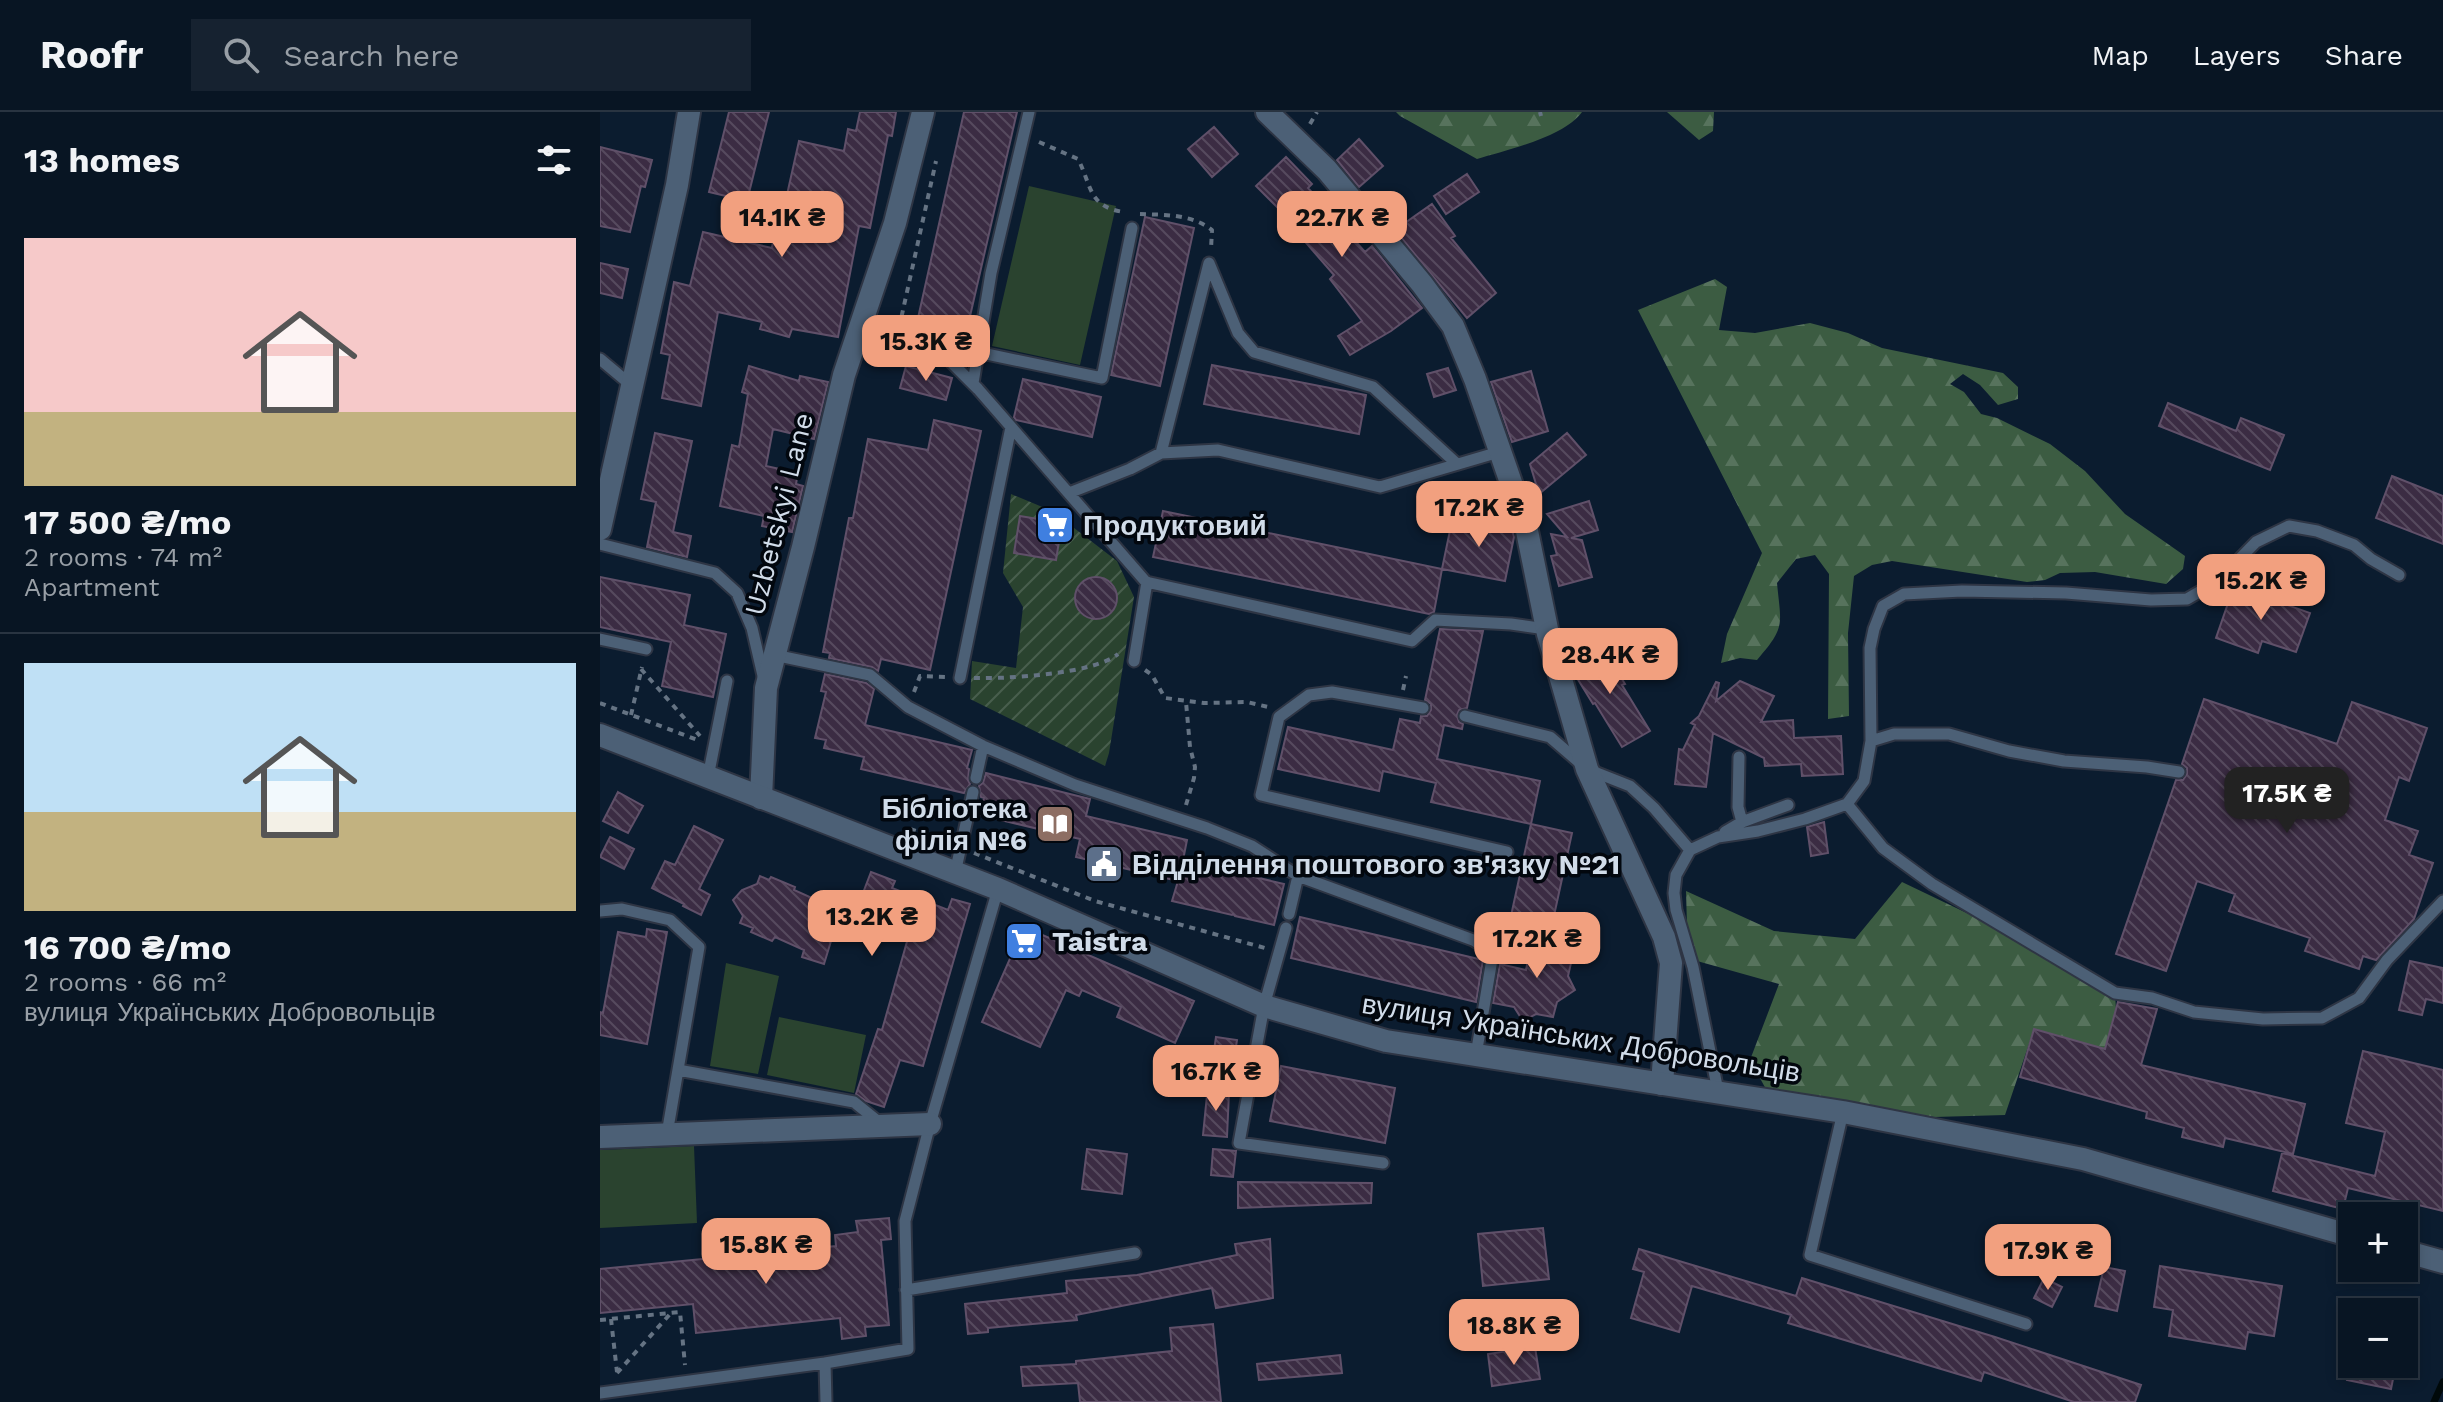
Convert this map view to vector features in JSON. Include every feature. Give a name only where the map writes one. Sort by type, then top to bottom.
[{"type":"street","points":[[600,529],[677,185],[689,112]]},
{"type":"street","name":"Uzbetskyi Lane","points":[[761,798],[766,688],[844,375],[895,223],[923,112]]},
{"type":"street","points":[[1267,112],[1327,170],[1422,284],[1453,326],[1475,379],[1526,526],[1546,629],[1587,769],[1664,937],[1671,963],[1662,1084]]},
{"type":"street","name":"вулиця Українських Добровольців","points":[[600,735],[998,889],[1264,1006],[1386,1041],[1843,1112],[2083,1159],[2338,1232]]},
{"type":"street","points":[[600,1137],[930,1124]]},
{"type":"street","points":[[2418,1255],[2443,1262]]},
{"type":"lane","points":[[973,383],[991,273],[1029,112]]},
{"type":"lane","points":[[977,352],[1102,378],[1132,228]]},
{"type":"lane","points":[[1209,263],[1238,333],[1254,352],[1373,387],[1456,463]]},
{"type":"lane","points":[[1161,453],[1209,263]]},
{"type":"lane","points":[[856,336],[944,355],[973,383],[1147,582],[1412,641],[1435,620],[1546,629]]},
{"type":"lane","points":[[600,359],[631,385]]},
{"type":"lane","points":[[960,678],[1011,427]]},
{"type":"lane","points":[[1069,493],[1161,453],[1218,450],[1380,487],[1499,452]]},
{"type":"lane","points":[[1718,837],[1805,819],[1847,804],[1864,781],[1871,741],[1870,648],[1874,629],[1883,606],[1904,594],[1993,591],[2151,600],[2187,599],[2218,581],[2256,542],[2289,526],[2317,531],[2354,545],[2399,575]]},
{"type":"lane","points":[[600,544],[715,573],[737,593],[752,628],[766,688]]},
{"type":"lane","points":[[1134,661],[1147,582]]},
{"type":"lane","points":[[600,639],[646,649]]},
{"type":"lane","points":[[774,655],[870,675],[908,707],[983,746],[1075,785],[1219,832],[1252,846],[1298,876],[1473,940],[1493,953],[1476,1055]]},
{"type":"lane","points":[[708,777],[727,681]]},
{"type":"lane","points":[[1423,708],[1332,692],[1309,695],[1279,717],[1261,795],[1507,852]]},
{"type":"lane","points":[[1465,716],[1550,737],[1587,769],[1630,786],[1654,808],[1690,850]]},
{"type":"lane","points":[[1871,741],[1894,734],[1949,734],[2009,751],[2064,761],[2179,772]]},
{"type":"lane","points":[[976,778],[983,746]]},
{"type":"lane","points":[[1739,757],[1738,807],[1742,822]]},
{"type":"lane","points":[[955,873],[973,792]]},
{"type":"lane","points":[[1847,804],[1883,848],[1932,884],[2115,993],[2152,998],[2194,1012],[2263,1019],[2322,1018],[2359,998],[2387,960],[2443,901]]},
{"type":"lane","points":[[1718,1091],[1693,967],[1676,910],[1676,875],[1690,850],[1742,822],[1788,805]]},
{"type":"lane","points":[[1289,914],[1298,876]]},
{"type":"lane","points":[[600,1393],[908,1349],[905,1221],[998,889]]},
{"type":"lane","points":[[600,911],[622,909],[670,920],[699,947],[667,1134]]},
{"type":"lane","points":[[1286,928],[1264,1006],[1239,1143],[1383,1163]]},
{"type":"lane","points":[[678,1070],[854,1102],[884,1126]]},
{"type":"lane","points":[[1843,1112],[1810,1255],[2026,1324]]},
{"type":"lane","points":[[906,1290],[1135,1253]]},
{"type":"lane","points":[[825,1363],[826,1402]]},
{"type":"path","points":[[1023,139],[1044,144],[1078,159],[1092,193],[1105,209],[1162,214],[1203,222],[1212,230],[1209,263]]},
{"type":"path","points":[[895,344],[937,158]]},
{"type":"path","points":[[920,676],[1021,676],[1087,667],[1110,661],[1138,638]]},
{"type":"path","points":[[631,715],[646,649]]},
{"type":"path","points":[[1134,661],[1152,675],[1165,698],[1186,702],[1260,704],[1279,717]]},
{"type":"path","points":[[600,703],[706,743],[641,669]]},
{"type":"path","points":[[1186,702],[1195,767],[1191,788]]},
{"type":"path","points":[[904,826],[1095,901],[1279,952]]},
{"type":"path","points":[[600,1320],[680,1312],[687,1381]]},
{"type":"path","points":[[617,1373],[671,1313]]},
{"type":"path","points":[[611,1319],[618,1391]]},
{"type":"green space","points":[[1396,112],[1582,112],[1574,121],[1549,135],[1477,159]]},
{"type":"green space","points":[[1667,112],[1714,112],[1713,131],[1699,140]]},
{"type":"green space","points":[[1029,186],[1116,206],[1080,365],[992,346]]},
{"type":"green space","points":[[1715,279],[1727,287],[1719,330],[1755,333],[1810,323],[1848,333],[1882,348],[2003,373],[2018,387],[2018,399],[1998,405],[1980,385],[1963,374],[1950,384],[1964,392],[1981,414],[1997,418],[2050,444],[2085,471],[2125,514],[2185,556],[2183,569],[2166,584],[2095,572],[2060,573],[2045,580],[2027,582],[1892,561],[1872,565],[1854,576],[1848,633],[1849,716],[1828,719],[1829,574],[1815,555],[1796,559],[1777,583],[1779,625],[1773,640],[1757,660],[1740,658],[1721,663],[1727,634],[1762,553],[1638,310]]},
{"type":"green space","points":[[1011,494],[1052,511],[1117,561],[1134,597],[1105,766],[970,699],[972,661],[1016,668],[1023,607],[1003,573]]},
{"type":"green space","points":[[1902,882],[2048,952],[2115,993],[2116,1010],[2105,1049],[2034,1029],[2005,1115],[1934,1117],[1767,1091],[1750,1060],[1779,984],[1697,961],[1687,926],[1686,891],[1774,931],[1855,939]]},
{"type":"green space","points":[[726,963],[779,976],[758,1074],[710,1066]]},
{"type":"green space","points":[[779,1017],[866,1035],[854,1093],[767,1075]]},
{"type":"green space","points":[[694,1146],[697,1223],[600,1228],[600,1150]]},
{"type":"building","points":[[729,112],[769,112],[747,201],[709,192]]},
{"type":"building","points":[[860,112],[896,112],[892,136],[888,135],[870,228],[859,226],[838,337],[792,329],[789,337],[760,329],[762,322],[718,312],[701,406],[662,398],[670,355],[661,353],[674,282],[690,286],[703,232],[772,248],[774,235],[778,235],[799,141],[844,151],[848,129],[856,131]]},
{"type":"building","points":[[964,112],[1017,112],[965,338],[916,327]]},
{"type":"building","points":[[1214,127],[1238,154],[1212,177],[1188,149]]},
{"type":"building","points":[[1359,139],[1383,166],[1359,187],[1337,160]]},
{"type":"building","points":[[600,147],[652,160],[645,187],[641,186],[630,232],[600,226]]},
{"type":"building","points":[[1286,157],[1312,184],[1308,188],[1365,252],[1372,246],[1422,308],[1350,355],[1338,336],[1362,321],[1330,279],[1334,275],[1294,229],[1297,227],[1256,186]]},
{"type":"building","points":[[1467,174],[1479,192],[1446,214],[1434,196]]},
{"type":"building","points":[[1432,204],[1455,236],[1451,238],[1496,293],[1467,318],[1395,230]]},
{"type":"building","points":[[1145,217],[1194,228],[1160,386],[1111,375]]},
{"type":"building","points":[[600,263],[628,269],[622,298],[600,293]]},
{"type":"building","points":[[1212,365],[1366,395],[1359,434],[1204,404]]},
{"type":"building","points":[[749,366],[799,381],[800,376],[828,382],[814,439],[773,429],[766,466],[798,473],[796,484],[803,486],[792,532],[762,526],[764,516],[720,506],[732,445],[739,447],[748,394],[742,392]]},
{"type":"building","points":[[906,366],[952,378],[946,400],[900,388]]},
{"type":"building","points":[[1448,368],[1456,390],[1434,397],[1427,374]]},
{"type":"building","points":[[1531,371],[1548,431],[1512,442],[1491,382]]},
{"type":"building","points":[[1023,379],[1101,397],[1092,437],[1016,420],[1014,417]]},
{"type":"building","points":[[2168,403],[2236,431],[2241,418],[2284,435],[2270,470],[2159,426]]},
{"type":"building","points":[[934,420],[981,431],[930,670],[881,659],[878,671],[829,658],[830,653],[823,652],[868,439],[928,450]]},
{"type":"building","points":[[655,433],[692,441],[673,532],[691,536],[687,557],[647,547],[656,502],[641,499]]},
{"type":"building","points":[[1567,433],[1586,455],[1539,494],[1530,464]]},
{"type":"building","points":[[2392,476],[2443,496],[2443,544],[2376,518]]},
{"type":"building","points":[[1589,501],[1598,530],[1571,538],[1582,540],[1592,577],[1559,586],[1551,556],[1557,555],[1551,534],[1567,537],[1547,514]]},
{"type":"building","points":[[1163,511],[1442,569],[1434,612],[1429,614],[1153,557]]},
{"type":"building","points":[[1020,516],[1062,523],[1056,560],[1014,553]]},
{"type":"building","points":[[1453,516],[1502,525],[1497,529],[1511,525],[1514,537],[1505,581],[1442,569]]},
{"type":"building","points":[[600,577],[690,595],[684,625],[726,634],[713,697],[662,686],[671,642],[600,627]]},
{"type":"building","points":[[1096,577],[1111,583],[1117,598],[1111,613],[1096,619],[1081,613],[1075,598],[1081,583]]},
{"type":"building","points":[[2234,586],[2310,613],[2296,652],[2262,641],[2258,653],[2216,638]]},
{"type":"building","points":[[1440,629],[1483,631],[1467,708],[1459,710],[1457,715],[1463,724],[1462,729],[1444,725],[1437,759],[1540,781],[1531,824],[1431,802],[1436,783],[1383,771],[1379,791],[1278,769],[1288,727],[1393,750],[1400,719],[1420,723],[1421,716],[1427,716],[1431,710],[1431,704],[1425,700]]},
{"type":"building","points":[[1602,646],[1650,731],[1622,747],[1574,673],[1572,665]]},
{"type":"building","points":[[825,674],[866,683],[874,689],[865,725],[972,750],[967,768],[970,784],[964,793],[861,769],[864,757],[824,748],[826,740],[815,738],[826,692],[821,691]]},
{"type":"building","points":[[1740,681],[1774,696],[1761,722],[1793,720],[1794,738],[1841,736],[1843,774],[1802,776],[1801,764],[1765,766],[1764,758],[1713,733],[1706,787],[1675,784],[1679,749],[1683,750],[1695,725],[1691,723],[1699,716],[1716,682],[1719,683],[1716,701]]},
{"type":"building","points":[[2204,699],[2337,744],[2352,702],[2427,728],[2409,781],[2399,777],[2385,820],[2418,831],[2409,855],[2433,863],[2414,919],[2376,960],[2363,956],[2359,969],[2305,951],[2310,938],[2229,911],[2235,894],[2197,881],[2166,971],[2116,954],[2176,780],[2183,780],[2187,774],[2187,768],[2182,764]]},
{"type":"building","points":[[986,773],[1090,799],[1086,816],[1187,840],[1183,860],[1284,884],[1274,925],[1172,901],[1178,881],[1076,857],[1080,839],[980,815],[984,798],[979,786]]},
{"type":"building","points":[[618,792],[643,806],[628,833],[603,821]]},
{"type":"building","points":[[1824,822],[1828,853],[1811,856],[1807,827]]},
{"type":"building","points":[[1531,824],[1572,833],[1550,934],[1509,925]]},
{"type":"building","points":[[694,826],[723,840],[699,889],[710,895],[701,915],[652,888],[665,861],[675,865]]},
{"type":"building","points":[[610,837],[634,849],[624,869],[600,857]]},
{"type":"building","points":[[871,872],[895,881],[892,888],[948,910],[952,899],[970,904],[923,1066],[900,1060],[884,1107],[856,1094],[878,1029],[882,1030],[908,938],[873,925],[868,939],[835,928],[824,964],[802,957],[804,950],[775,937],[772,941],[751,932],[753,928],[740,923],[743,916],[733,900],[742,890],[757,884],[760,876],[795,887],[794,890],[834,908],[837,899],[858,906]]},
{"type":"building","points":[[1300,917],[1483,960],[1476,1002],[1291,958]]},
{"type":"building","points":[[1024,927],[1194,1001],[1175,1043],[1117,1017],[1121,1007],[1082,990],[1079,996],[1066,990],[1040,1047],[982,1022]]},
{"type":"building","points":[[647,929],[667,932],[647,1044],[600,1035],[600,1012],[603,1013],[618,932],[646,937]]},
{"type":"building","points":[[1533,935],[1572,943],[1567,962],[1571,963],[1568,976],[1575,990],[1557,1002],[1553,1017],[1536,1014],[1523,1021],[1514,1007],[1493,1003],[1500,964],[1526,970]]},
{"type":"building","points":[[2410,961],[2443,968],[2443,1003],[2426,999],[2422,1015],[2399,1010]]},
{"type":"building","points":[[2118,1002],[2157,1009],[2141,1065],[2305,1104],[2293,1154],[2225,1138],[2223,1147],[2182,1137],[2184,1128],[2146,1118],[2147,1112],[2020,1077],[2034,1029],[2105,1049]]},
{"type":"building","points":[[1216,1037],[1237,1040],[1232,1073],[1212,1064]]},
{"type":"building","points":[[2363,1051],[2443,1070],[2443,1211],[2418,1205],[2418,1202],[2348,1188],[2345,1202],[2338,1202],[2338,1208],[2273,1191],[2282,1153],[2375,1176],[2385,1132],[2346,1123]]},
{"type":"building","points":[[1281,1066],[1395,1088],[1385,1143],[1270,1121]]},
{"type":"building","points":[[1208,1085],[1229,1092],[1227,1137],[1203,1135]]},
{"type":"building","points":[[1087,1149],[1127,1154],[1122,1194],[1082,1189]]},
{"type":"building","points":[[1213,1149],[1236,1151],[1233,1177],[1211,1175]]},
{"type":"building","points":[[1238,1182],[1372,1183],[1371,1203],[1238,1208]]},
{"type":"building","points":[[889,1218],[891,1239],[881,1240],[889,1325],[865,1327],[866,1336],[842,1339],[840,1318],[696,1333],[693,1304],[600,1313],[600,1269],[836,1246],[835,1235],[858,1232],[856,1221]]},
{"type":"building","points":[[1543,1228],[1549,1279],[1483,1286],[1478,1234]]},
{"type":"building","points":[[1270,1239],[1273,1298],[1216,1308],[1212,1288],[1076,1315],[1077,1320],[988,1328],[988,1332],[968,1334],[965,1304],[1067,1293],[1066,1281],[1137,1275],[1237,1255],[1235,1244]]},
{"type":"building","points":[[1639,1249],[1796,1296],[1802,1278],[2141,1385],[2135,1402],[2074,1402],[1984,1372],[1981,1381],[1788,1323],[1791,1315],[1692,1286],[1679,1332],[1631,1318],[1644,1272],[1633,1269]]},
{"type":"building","points":[[2160,1266],[2282,1286],[2274,1336],[2248,1332],[2245,1349],[2169,1336],[2173,1310],[2154,1307]]},
{"type":"building","points":[[2104,1267],[2125,1271],[2117,1311],[2095,1306]]},
{"type":"building","points":[[2044,1278],[2062,1287],[2052,1307],[2034,1298]]},
{"type":"building","points":[[1213,1324],[1221,1402],[1080,1402],[1078,1383],[1023,1386],[1021,1367],[1076,1364],[1076,1361],[1172,1351],[1170,1328]]},
{"type":"building","points":[[1535,1347],[1540,1379],[1492,1386],[1488,1354]]},
{"type":"building","points":[[1340,1355],[1342,1373],[1259,1380],[1257,1364]]},
{"type":"building","points":[[2347,1378],[2393,1378],[2391,1389]]},
{"type":"waterway","points":[[2434,1402],[2443,1382]]},
{"type":"place","name":"Продуктовий","points":[[1055,525]]},
{"type":"place","name":"Бібліотека філія №6","points":[[1055,824]]},
{"type":"place","name":"Відділення поштового зв'язку №21","points":[[1104,864]]},
{"type":"place","name":"Taistra","points":[[1024,941]]}]
